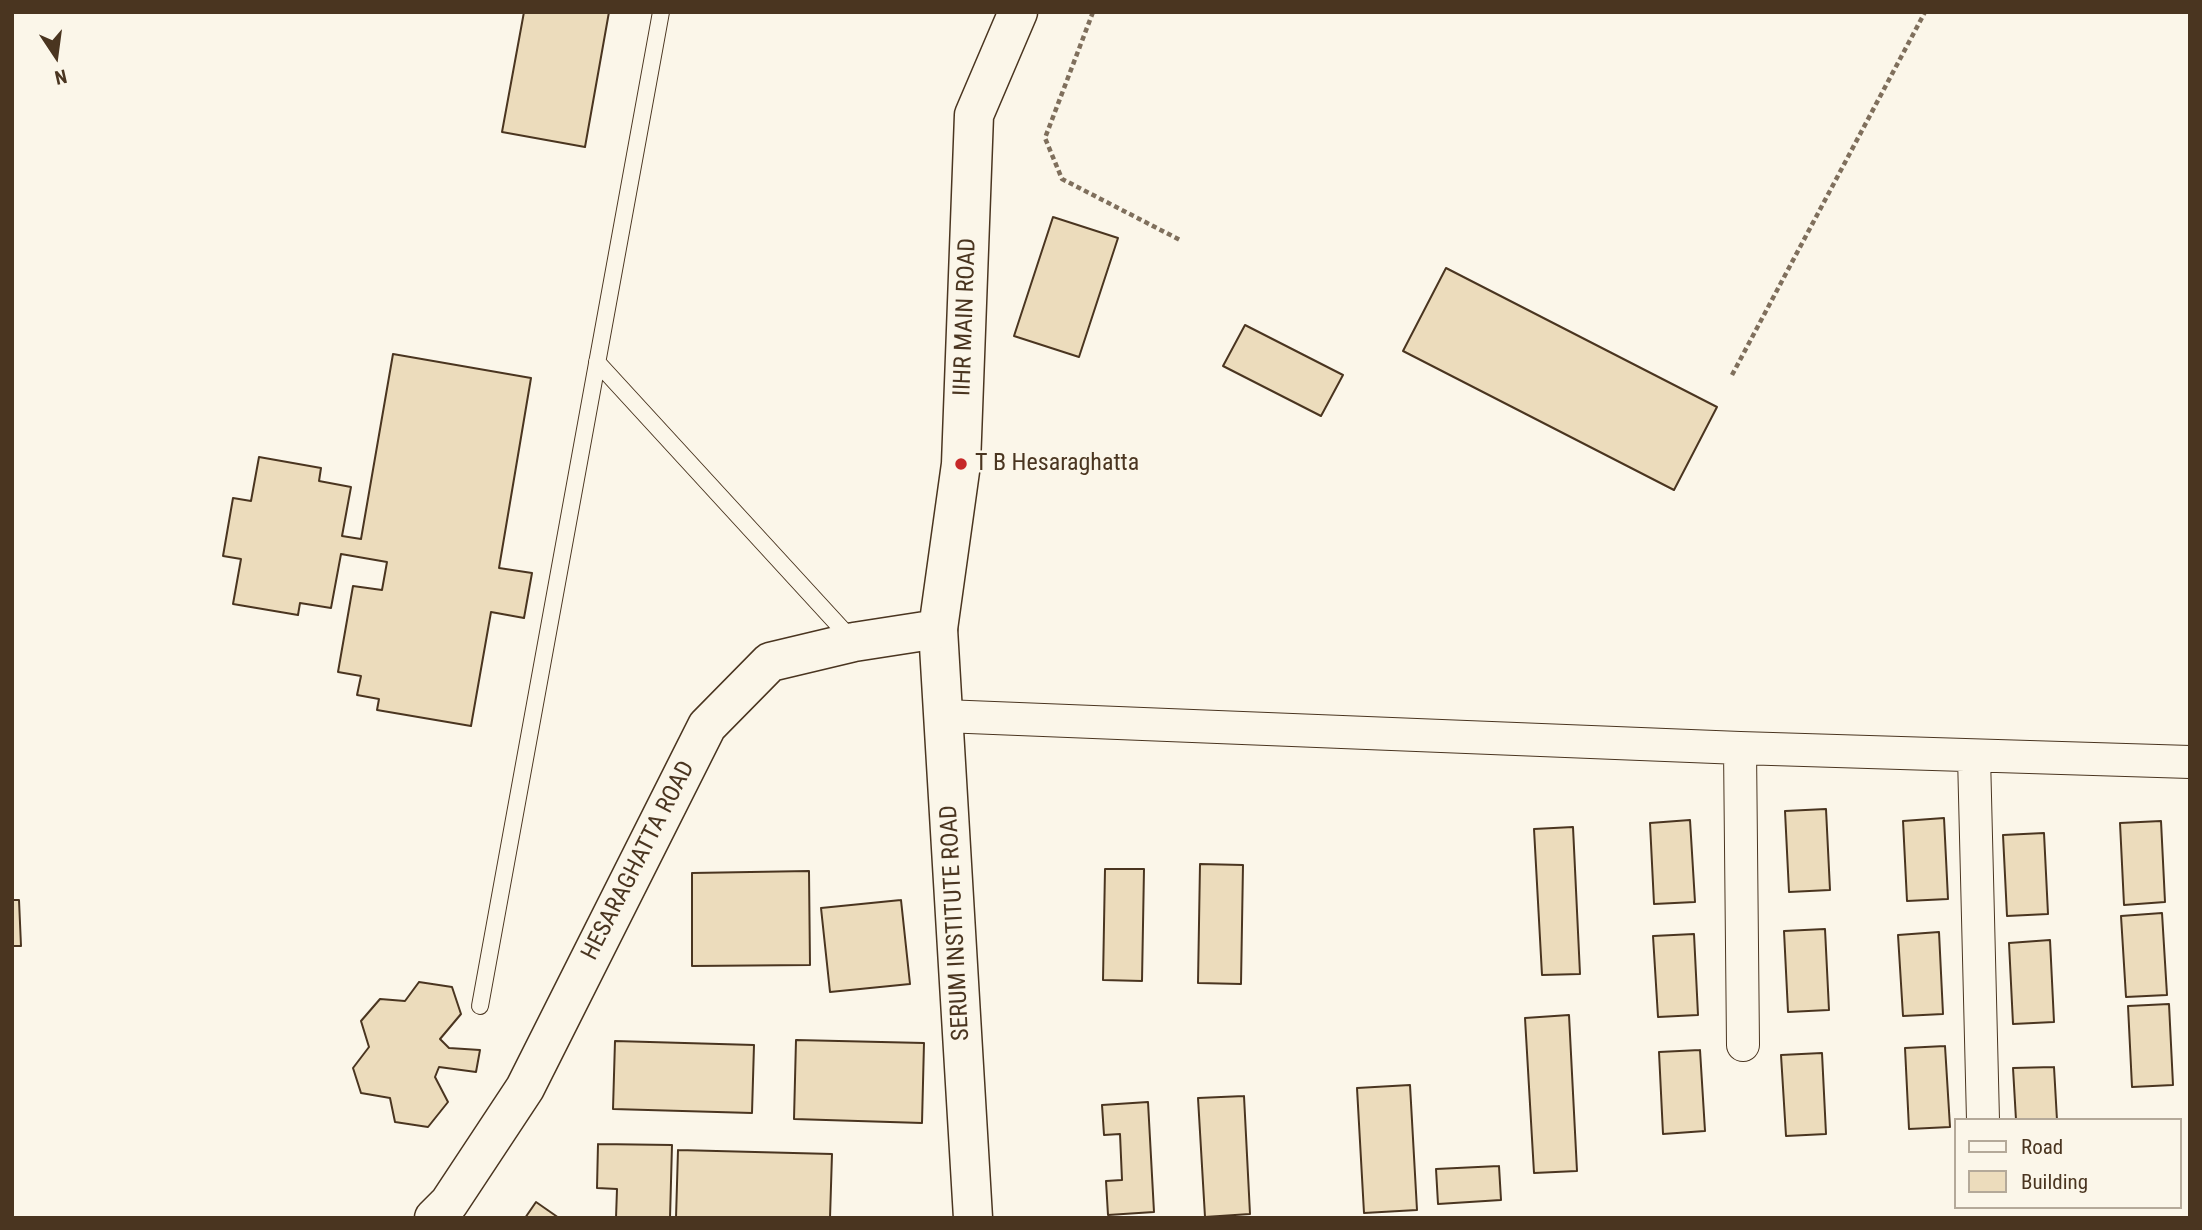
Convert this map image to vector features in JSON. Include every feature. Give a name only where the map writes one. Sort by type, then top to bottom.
[{"type":"main road","name":"IIHR MAIN ROAD","points":[[938,629],[961,464],[974,115],[1018,12]]},
{"type":"main road","name":"HESARAGHATTA ROAD","points":[[435,1218],[449,1203],[525,1088],[708,726],[770,662],[854,642],[938,629]]},
{"type":"main road","name":"SERUM INSTITUTE ROAD","points":[[938,629],[973,1218]]},
{"type":"street","points":[[944,716],[1740,748],[2190,762]]},
{"type":"street","points":[[1740,748],[1743,1045]]},
{"type":"street","points":[[1974,756],[1983,1118]]},
{"type":"lane","points":[[480,1006],[661,12]]},
{"type":"lane","points":[[597,362],[854,642]]},
{"type":"path","points":[[1093,12],[1045,138],[1062,179],[1182,241]]},
{"type":"path","points":[[1732,375],[1925,12]]},
{"type":"building","points":[[524,12],[609,12],[585,147],[502,132]]},
{"type":"building","points":[[1053,217],[1118,238],[1079,357],[1014,336]]},
{"type":"building","points":[[1446,268],[1717,407],[1674,490],[1403,351]]},
{"type":"building","points":[[1245,325],[1343,375],[1321,416],[1223,366]]},
{"type":"building","points":[[393,354],[531,378],[499,568],[532,573],[524,618],[491,612],[471,726],[377,710],[379,699],[357,695],[361,676],[338,672],[353,586],[382,590],[387,562],[341,554],[331,608],[300,603],[298,615],[233,604],[241,559],[223,556],[233,498],[251,501],[259,457],[321,468],[319,481],[351,487],[342,536],[361,539]]},
{"type":"building","points":[[1826,809],[1830,890],[1789,892],[1785,811]]},
{"type":"building","points":[[1944,818],[1948,899],[1907,901],[1903,821]]},
{"type":"building","points":[[1690,820],[1695,902],[1654,904],[1650,823]]},
{"type":"building","points":[[2161,821],[2165,902],[2124,905],[2120,823]]},
{"type":"building","points":[[1573,827],[1580,974],[1542,975],[1534,829]]},
{"type":"building","points":[[2044,833],[2048,914],[2007,916],[2003,835]]},
{"type":"building","points":[[1200,864],[1243,865],[1241,984],[1198,983]]},
{"type":"building","points":[[1105,869],[1144,869],[1142,981],[1103,980]]},
{"type":"building","points":[[809,871],[810,965],[692,966],[692,873]]},
{"type":"building","points":[[12,900],[19,900],[21,946],[12,946]]},
{"type":"building","points":[[901,900],[910,984],[830,992],[821,908]]},
{"type":"building","points":[[2162,913],[2167,995],[2126,997],[2121,916]]},
{"type":"building","points":[[1825,929],[1829,1010],[1788,1012],[1784,931]]},
{"type":"building","points":[[1939,932],[1943,1014],[1903,1016],[1898,935]]},
{"type":"building","points":[[1694,934],[1698,1015],[1658,1017],[1653,936]]},
{"type":"building","points":[[2050,940],[2054,1022],[2013,1024],[2009,943]]},
{"type":"building","points":[[419,982],[452,987],[461,1014],[440,1039],[449,1048],[480,1050],[476,1072],[439,1067],[435,1077],[448,1102],[428,1127],[395,1122],[390,1098],[361,1093],[353,1068],[369,1047],[361,1021],[380,999],[405,1001]]},
{"type":"building","points":[[2169,1004],[2173,1085],[2132,1087],[2128,1006]]},
{"type":"building","points":[[1569,1015],[1577,1171],[1534,1173],[1525,1018]]},
{"type":"building","points":[[796,1040],[924,1043],[922,1123],[794,1119]]},
{"type":"building","points":[[615,1041],[754,1045],[752,1113],[613,1109]]},
{"type":"building","points":[[1945,1046],[1950,1127],[1909,1129],[1905,1048]]},
{"type":"building","points":[[1700,1050],[1705,1131],[1663,1134],[1659,1052]]},
{"type":"building","points":[[1822,1053],[1826,1134],[1786,1136],[1781,1055]]},
{"type":"building","points":[[2054,1067],[2057,1118],[2016,1118],[2013,1068]]},
{"type":"building","points":[[1410,1085],[1417,1210],[1364,1213],[1357,1088]]},
{"type":"building","points":[[1244,1096],[1250,1214],[1205,1217],[1198,1098]]},
{"type":"building","points":[[1148,1102],[1154,1212],[1108,1215],[1106,1181],[1122,1180],[1120,1134],[1104,1135],[1102,1105]]},
{"type":"building","points":[[598,1144],[672,1145],[670,1218],[616,1218],[617,1189],[597,1188]]},
{"type":"building","points":[[678,1150],[832,1154],[830,1218],[676,1218]]},
{"type":"building","points":[[1499,1166],[1501,1200],[1438,1204],[1436,1169]]},
{"type":"building","points":[[536,1202],[559,1218],[525,1218]]},
{"type":"place","name":"T B Hesaraghatta","points":[[961,464]]}]
